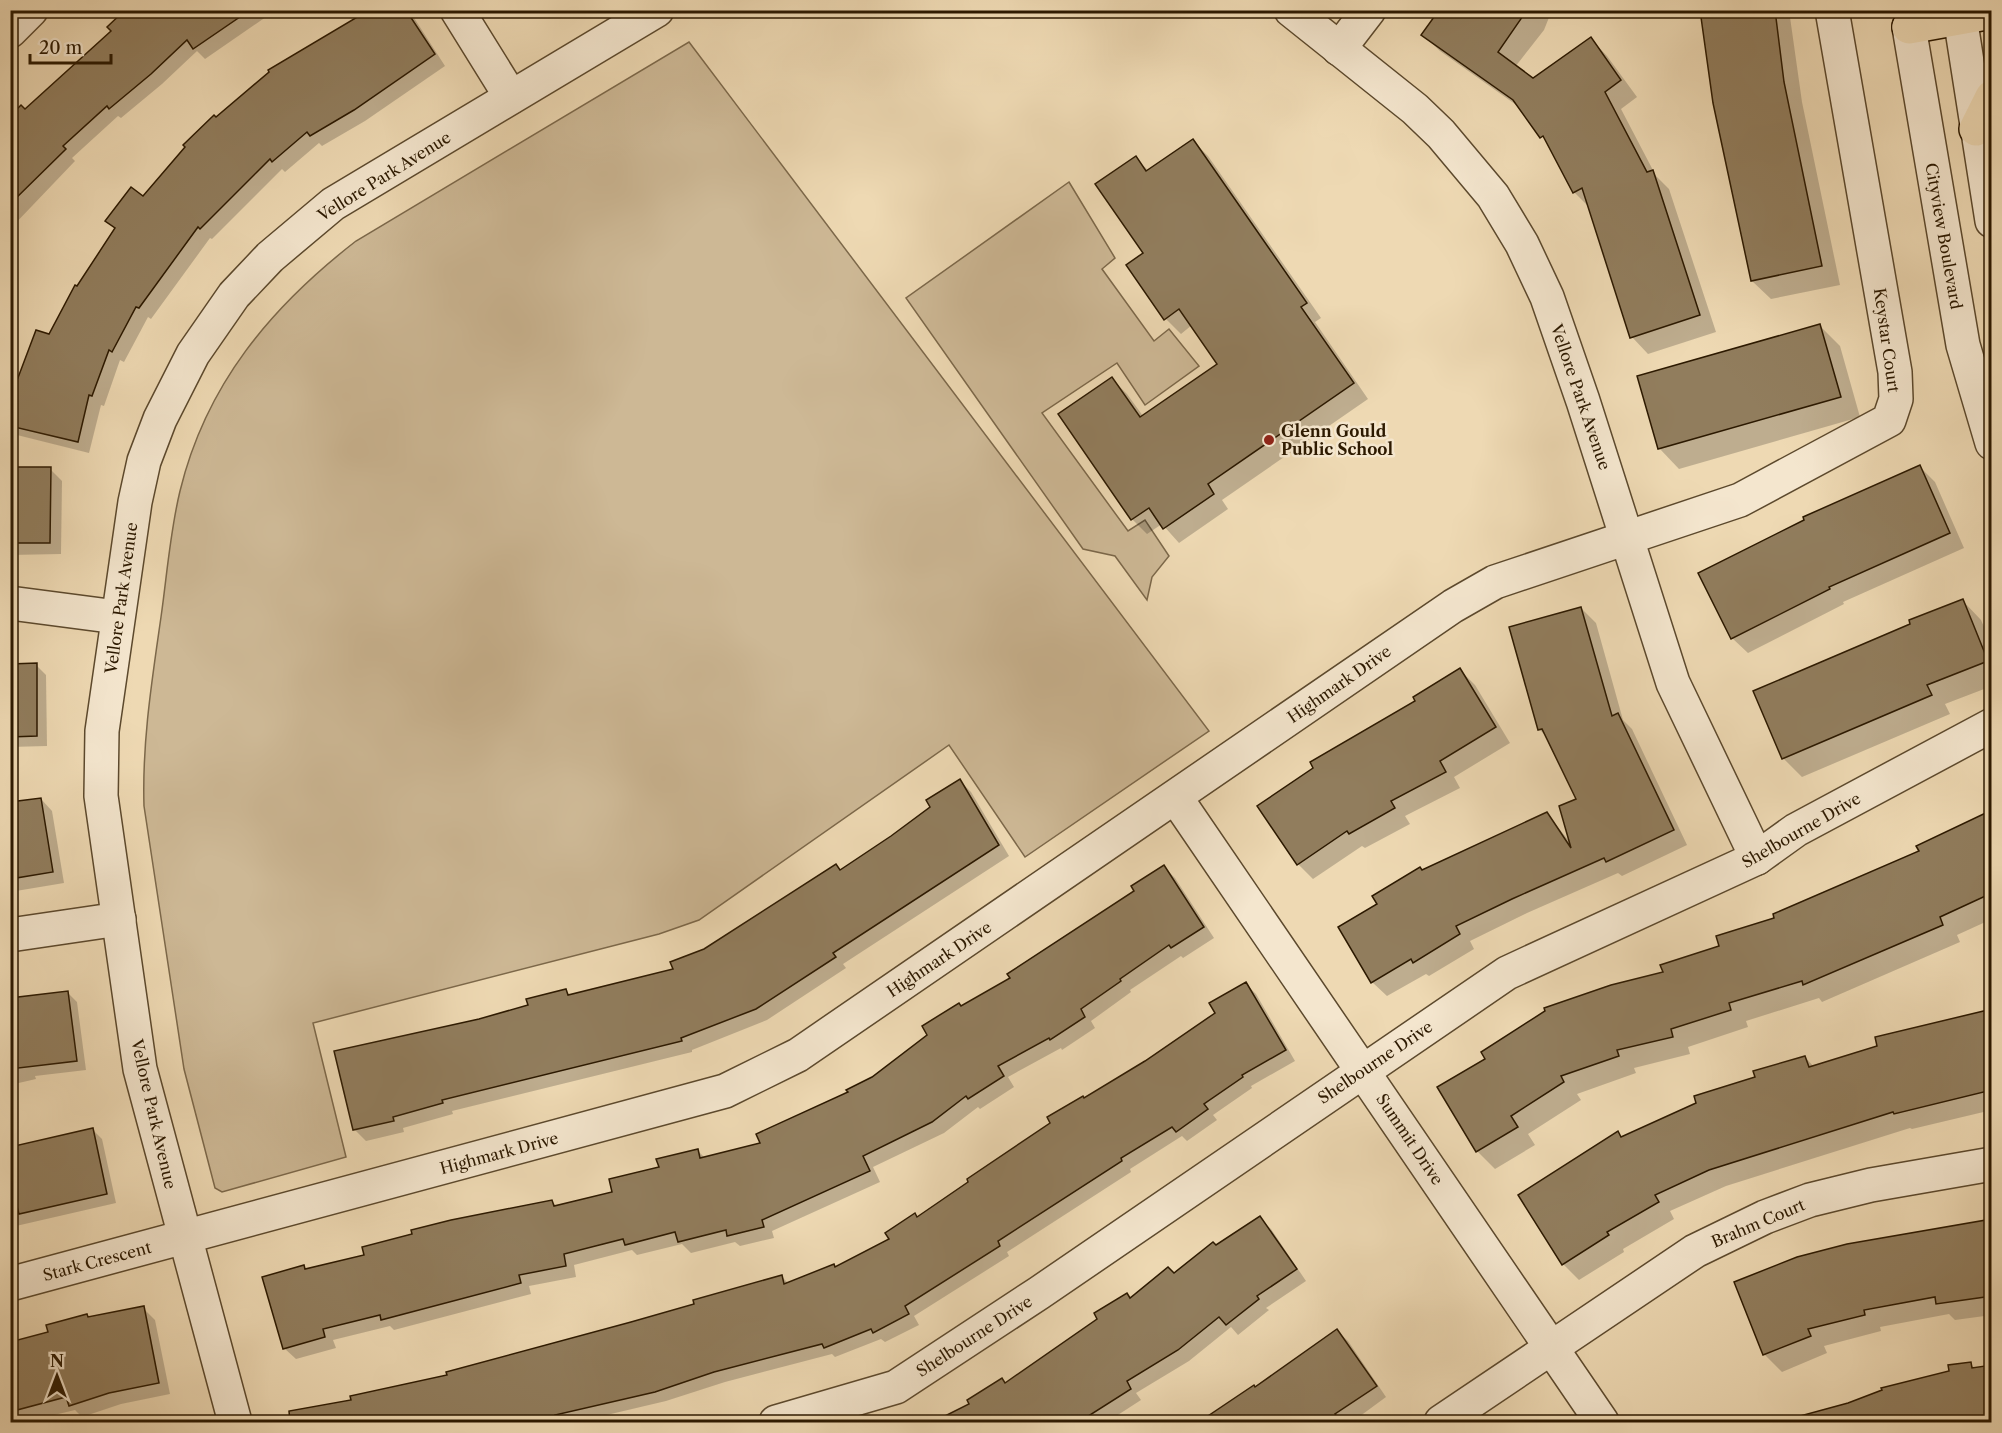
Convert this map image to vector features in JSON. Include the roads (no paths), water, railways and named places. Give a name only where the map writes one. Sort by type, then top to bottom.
[{"type":"highway","points":[[1909,27],[1992,12]]},
{"type":"highway","points":[[1976,129],[1992,97]]},
{"type":"street","points":[[10,31],[31,10]]},
{"type":"street","points":[[457,10],[511,97]]},
{"type":"street","name":"Vellore Park Avenue","points":[[234,1422],[140,1069],[100,782],[102,731],[117,617],[133,511],[144,461],[175,386],[214,320],[270,257],[333,204],[657,10]]},
{"type":"street","name":"Vellore Park Avenue","points":[[1291,10],[1414,109],[1441,135],[1488,189],[1513,227],[1547,297],[1628,538],[1673,683],[1757,858]]},
{"type":"street","points":[[1339,49],[1369,10]]},
{"type":"street","name":"Keystar Court","points":[[1628,538],[1740,500],[1889,420],[1895,409],[1895,372],[1832,10]]},
{"type":"street","points":[[1960,17],[1992,221]]},
{"type":"street","name":"Cityview Boulevard","points":[[1909,27],[1963,345],[1992,443]]},
{"type":"street","name":"Highmark Drive","points":[[184,1238],[716,1094],[749,1082],[798,1055],[1453,606],[1495,582],[1628,538]]},
{"type":"street","points":[[10,603],[117,617]]},
{"type":"street","name":"Shelbourne Drive","points":[[776,1422],[851,1402],[896,1387],[1098,1254],[1507,973],[1757,858],[1796,830],[1992,725]]},
{"type":"street","name":"Summit Drive","points":[[1176,798],[1364,1070],[1602,1422]]},
{"type":"street","points":[[10,935],[118,919]]},
{"type":"street","name":"Brahm Court","points":[[1441,1422],[1695,1251],[1765,1217],[1810,1200],[1871,1185],[1992,1164]]},
{"type":"street","name":"Stark Crescent","points":[[10,1284],[184,1238]]},
{"type":"place","name":"Glenn Gould Public School","points":[[1269,440]]}]
